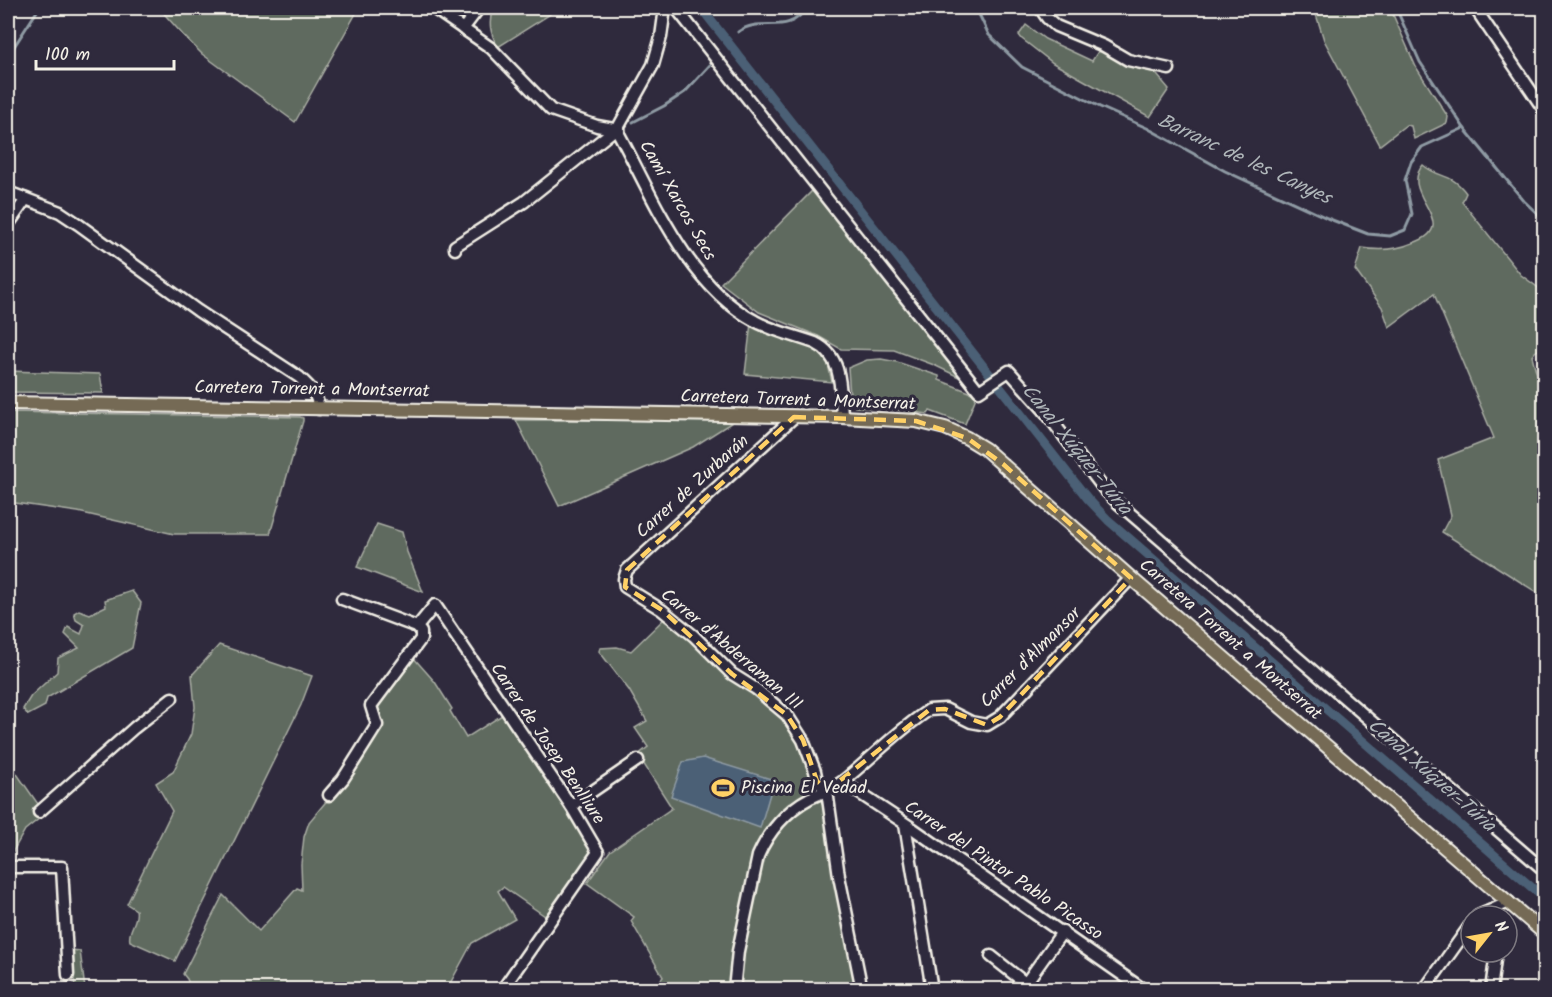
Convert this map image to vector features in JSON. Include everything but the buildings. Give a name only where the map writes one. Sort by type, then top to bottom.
[{"type":"main road","name":"Carretera Torrent a Montserrat","points":[[8,403],[842,417],[916,421],[945,428],[967,438],[1003,464],[1131,578],[1545,933]]},
{"type":"street","points":[[433,8],[490,48],[551,110],[570,118],[616,130]]},
{"type":"street","points":[[463,29],[479,8]]},
{"type":"street","name":"Camí Xarcos Secs","points":[[665,8],[661,37],[653,65],[616,130],[686,258],[716,291],[755,322],[825,347],[831,354],[838,370],[842,417]]},
{"type":"street","points":[[676,8],[979,391],[1009,371],[1042,409],[1104,489],[1118,503],[1545,870]]},
{"type":"street","points":[[1040,8],[1056,26],[1104,46],[1128,60],[1169,69]]},
{"type":"street","points":[[1475,8],[1545,110]]},
{"type":"street","points":[[454,249],[455,246],[524,202],[616,130]]},
{"type":"street","points":[[8,192],[60,212],[198,311],[299,377],[311,387],[318,397],[320,409]]},
{"type":"street","points":[[8,225],[26,199]]},
{"type":"street","name":"Carrer de Zurbarán","points":[[626,587],[624,579],[627,570],[794,417]]},
{"type":"street","name":"Carrer d'Almansor","points":[[734,990],[738,951],[750,888],[764,842],[794,810],[840,783],[929,710],[945,709],[971,723],[987,725],[1000,717],[1131,578]]},
{"type":"street","name":"Carrer d'Abderraman III","points":[[626,587],[662,610],[694,636],[732,674],[756,689],[787,715],[803,740],[817,781],[827,791],[840,876],[862,990]]},
{"type":"street","points":[[329,795],[343,779],[377,725],[371,706],[421,639],[421,632],[417,627],[342,599]]},
{"type":"street","name":"Carrer de Josep Benlliure","points":[[417,627],[435,605],[571,806],[598,852],[502,990]]},
{"type":"street","points":[[39,812],[44,810],[134,728],[172,698]]},
{"type":"street","points":[[571,806],[638,760]]},
{"type":"street","name":"Carrer del Pintor Pablo Picasso","points":[[840,783],[1063,931],[1144,990]]},
{"type":"street","points":[[905,824],[932,990]]},
{"type":"street","points":[[8,867],[62,867],[68,975]]},
{"type":"street","points":[[1505,904],[1509,902]]},
{"type":"street","points":[[990,956],[1027,987],[1063,931]]},
{"type":"street","points":[[1424,990],[1459,941]]},
{"type":"street","points":[[1491,990],[1494,964]]},
{"type":"highlighted area","points":[[794,417],[916,421],[967,438],[1003,464],[1131,578],[1000,717],[987,725],[945,709],[929,710],[827,791],[817,781],[803,740],[787,715],[732,674],[662,610],[625,587],[627,570]]},
{"type":"green space","points":[[159,8],[359,8],[295,122],[202,54]]},
{"type":"green space","points":[[493,8],[557,8],[498,47],[491,28]]},
{"type":"green space","points":[[1035,8],[1153,70],[1169,89],[1150,117],[1053,63],[1022,39],[1019,35],[1026,25],[1045,39],[1092,61],[1099,50],[1054,29],[1046,23]]},
{"type":"green space","points":[[1314,8],[1390,8],[1416,67],[1448,117],[1447,123],[1414,139],[1411,126],[1406,125],[1380,145],[1324,40]]},
{"type":"green space","points":[[1423,165],[1461,186],[1466,193],[1462,202],[1521,275],[1544,292],[1544,346],[1532,356],[1544,387],[1544,597],[1442,532],[1451,515],[1438,460],[1494,438],[1434,294],[1389,327],[1382,307],[1355,270],[1362,248],[1388,249],[1407,245],[1427,236],[1433,227],[1432,218],[1418,187],[1417,176]]},
{"type":"green space","points":[[813,190],[961,378],[894,350],[841,349],[818,336],[759,312],[721,283]]},
{"type":"green space","points":[[751,323],[816,349],[827,360],[832,382],[745,374]]},
{"type":"green space","points":[[881,359],[939,376],[939,380],[977,395],[965,424],[930,411],[928,414],[855,407],[850,396],[848,368],[867,360]]},
{"type":"green space","points":[[8,371],[100,374],[103,393],[8,392]]},
{"type":"green space","points":[[8,412],[300,417],[303,421],[270,534],[174,534],[78,512],[8,502]]},
{"type":"green space","points":[[516,420],[734,421],[693,447],[559,506]]},
{"type":"green space","points":[[377,524],[402,532],[407,552],[423,592],[357,567]]},
{"type":"green space","points":[[132,591],[141,603],[132,648],[47,698],[45,706],[28,715],[23,709],[31,696],[57,672],[58,658],[79,648],[65,634],[68,627],[81,634],[84,625],[76,620],[74,613],[79,610],[90,614],[106,606],[105,600]]},
{"type":"green space","points":[[667,616],[787,715],[827,791],[863,989],[653,989],[663,977],[631,921],[634,917],[587,883],[610,851],[672,808],[638,755],[648,747],[635,728],[647,721],[629,690],[599,651],[600,648],[617,647],[631,651]]},
{"type":"green space","points":[[219,645],[312,676],[301,705],[175,961],[130,941],[136,910],[127,904],[172,811],[156,783],[173,772],[191,734],[195,707],[192,675]]},
{"type":"green space","points":[[412,656],[435,682],[466,738],[502,715],[589,845],[590,854],[545,916],[503,887],[498,891],[515,919],[472,943],[447,989],[191,989],[183,974],[223,895],[259,931],[297,888],[302,890],[301,864],[304,837],[309,822],[329,798],[379,727],[376,707]]},
{"type":"green space","points":[[8,761],[45,814],[25,830],[8,857]]},
{"type":"green space","points":[[71,950],[80,951],[85,989],[75,989]]},
{"type":"water","name":"Piscina El Vedad","points":[[703,758],[774,780],[760,828],[671,796],[683,762]]},
{"type":"waterway","points":[[8,56],[39,8]]},
{"type":"waterway","name":"Canal Xúquer-Túria","points":[[701,8],[1088,499],[1108,520],[1544,898]]},
{"type":"waterway","points":[[738,32],[756,25],[791,22],[799,17],[806,8]]},
{"type":"waterway","name":"Barranc de les Canyes","points":[[976,8],[989,35],[1022,67],[1147,128],[1225,171],[1327,218],[1368,234],[1390,236],[1405,230],[1412,214],[1405,180],[1411,162],[1422,147],[1464,128]]},
{"type":"waterway","points":[[1396,8],[1420,62],[1464,128],[1524,201],[1544,220]]},
{"type":"waterway","points":[[633,122],[685,92],[710,65]]},
{"type":"place","name":"Piscina El Vedad","points":[[723,788]]}]
